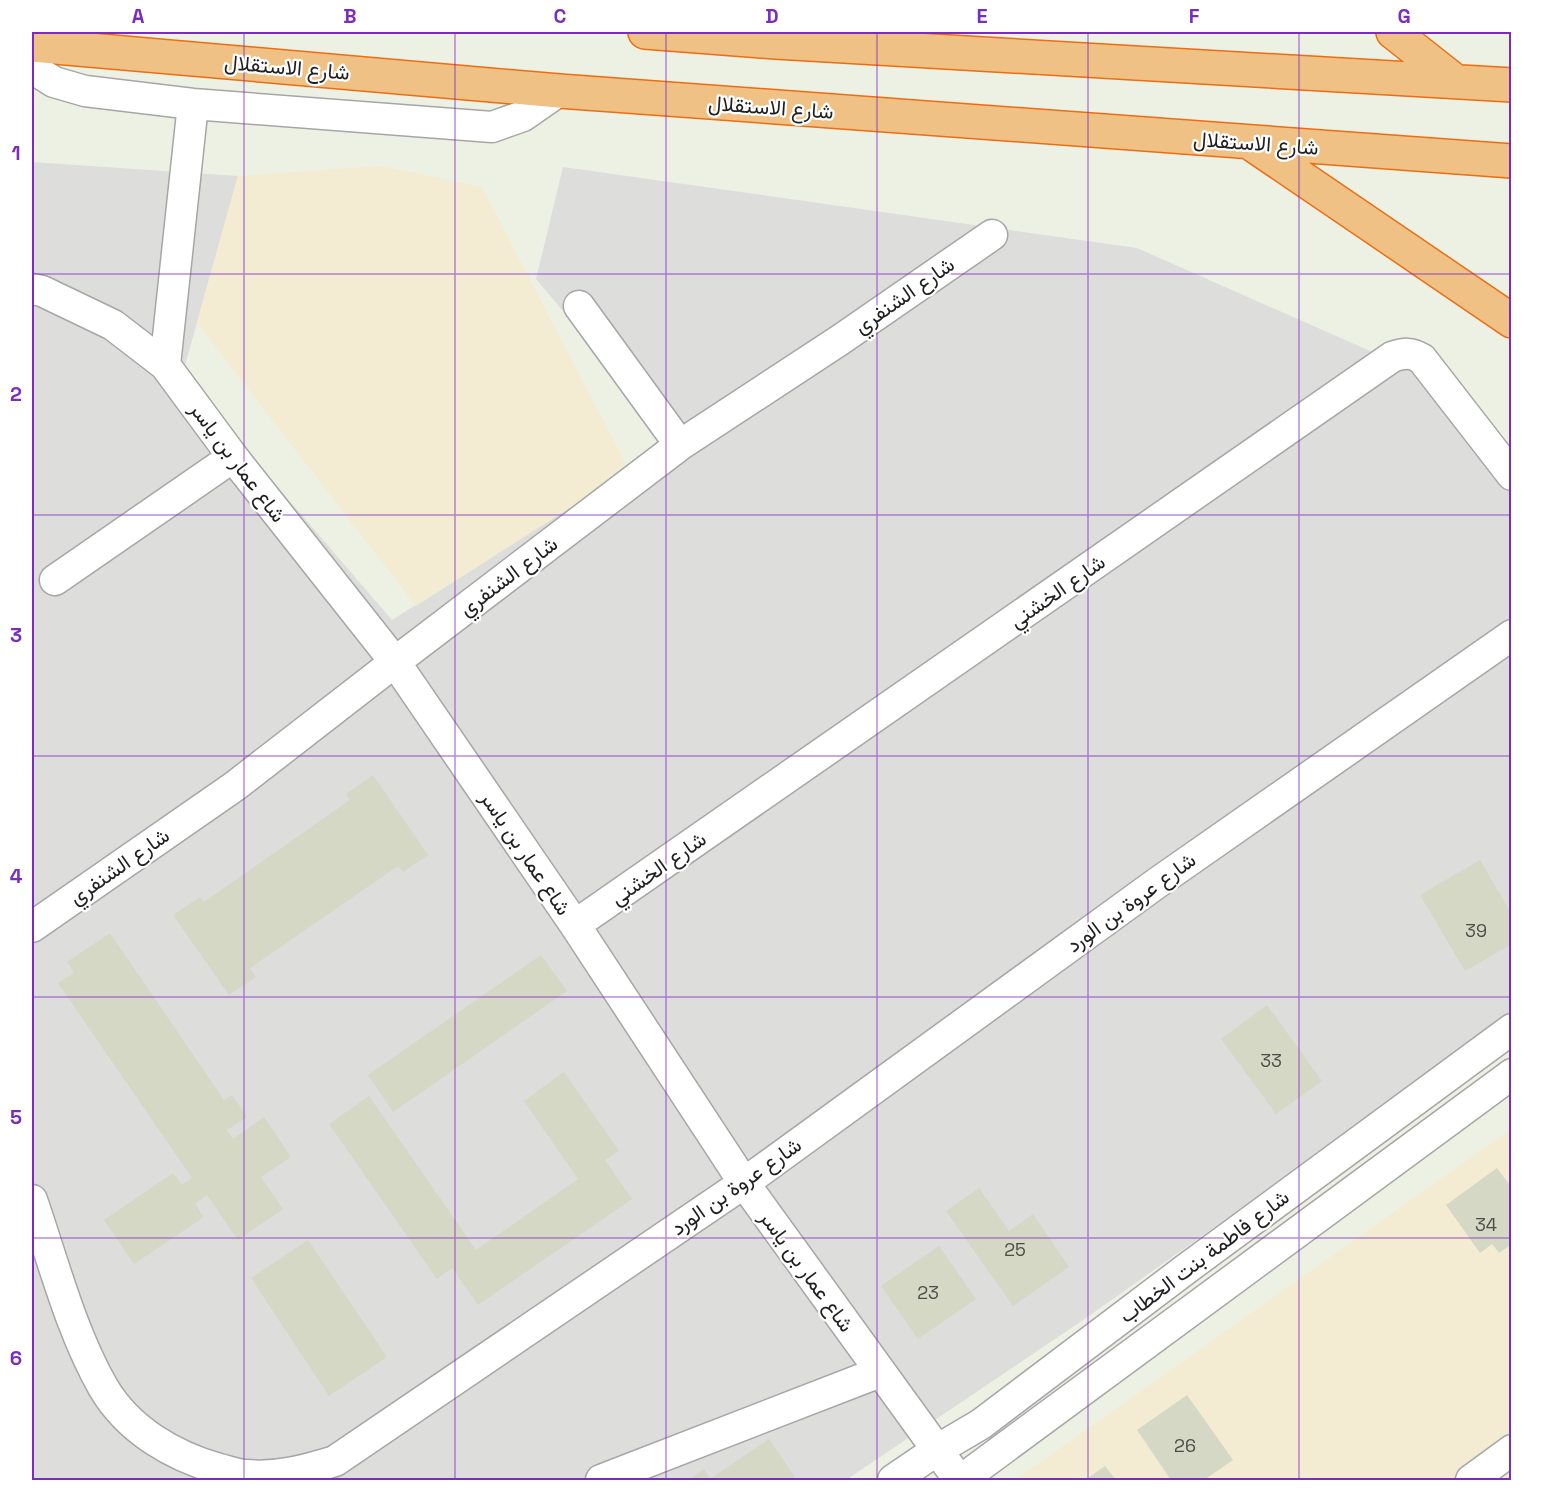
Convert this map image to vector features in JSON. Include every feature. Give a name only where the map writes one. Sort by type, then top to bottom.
[{"type":"highway","points":[[645,32],[1512,85]]},
{"type":"highway","points":[[1393,32],[1455,81]]},
{"type":"highway","name":"شارع الاستقلال","points":[[32,45],[559,91],[1250,143],[1512,160]]},
{"type":"highway","points":[[1250,143],[1512,321]]},
{"type":"street","points":[[32,68],[54,82],[85,90],[193,104],[492,127],[523,116],[559,91]]},
{"type":"street","points":[[165,365],[193,104]]},
{"type":"street","name":"شارع الشنفري","points":[[32,927],[235,786],[394,662],[680,446],[992,235]]},
{"type":"street","name":"شاع عمار بن ياسر","points":[[32,289],[42,291],[113,325],[165,365],[233,457],[394,662],[575,926],[744,1183],[960,1480]]},
{"type":"street","points":[[579,306],[680,446]]},
{"type":"street","name":"شارع الخشني","points":[[575,926],[1392,357],[1404,353],[1414,354],[1422,360],[1512,475]]},
{"type":"street","points":[[55,580],[233,457]]},
{"type":"street","name":"شارع عروة بن الورد","points":[[32,1200],[80,1340],[104,1388],[129,1420],[155,1442],[199,1463],[245,1475],[298,1473],[335,1461],[744,1183],[1156,883],[1512,635]]},
{"type":"street","name":"شارع فاطمة بنت الخطاب","points":[[893,1480],[981,1424],[1186,1269],[1512,1029]]},
{"type":"street","name":"شارع فاطمة بنت الخطاب","points":[[960,1480],[1512,1074]]},
{"type":"street","points":[[601,1480],[880,1372]]},
{"type":"street","points":[[1471,1480],[1512,1450]]},
{"type":"shaded area","points":[[32,162],[238,176],[182,376],[392,620],[673,442],[536,279],[563,167],[1137,248],[1420,373],[1511,486],[1511,1017],[1086,1318],[846,1480],[32,1480]]},
{"type":"shaded area","points":[[381,166],[482,187],[629,470],[416,606],[197,323],[238,176]]},
{"type":"shaded area","points":[[1511,1129],[1511,1480],[1015,1480]]},
{"type":"building","points":[[373,775],[428,855],[403,872],[398,866],[250,968],[256,977],[229,995],[173,915],[200,897],[204,902],[350,800],[346,794]]},
{"type":"building","points":[[1480,860],[1512,915],[1512,944],[1465,971],[1420,895]]},
{"type":"building","points":[[110,933],[224,1100],[232,1095],[247,1117],[227,1130],[233,1139],[264,1117],[291,1157],[261,1177],[283,1209],[238,1240],[207,1195],[195,1204],[204,1217],[134,1264],[104,1220],[173,1173],[182,1185],[192,1178],[58,983],[74,973],[67,962]]},
{"type":"building","points":[[541,955],[567,991],[393,1112],[368,1075]]},
{"type":"building","points":[[1267,1005],[1322,1081],[1276,1114],[1221,1039]]},
{"type":"building","points":[[564,1072],[619,1151],[605,1160],[632,1199],[478,1305],[452,1268],[437,1279],[329,1124],[369,1096],[476,1250],[578,1179],[524,1101]]},
{"type":"building","points":[[1497,1168],[1512,1188],[1512,1244],[1499,1253],[1492,1244],[1480,1253],[1446,1205]]},
{"type":"building","points":[[979,1188],[1009,1231],[1033,1214],[1069,1267],[1013,1306],[946,1211]]},
{"type":"building","points":[[308,1240],[387,1357],[329,1396],[251,1278]]},
{"type":"building","points":[[939,1246],[976,1299],[918,1339],[881,1286]]},
{"type":"building","points":[[1187,1395],[1233,1460],[1204,1480],[1171,1480],[1137,1430]]},
{"type":"building","points":[[769,1439],[795,1477],[789,1480],[688,1480],[704,1469],[710,1479]]},
{"type":"building","points":[[1105,1466],[1116,1480],[1085,1480]]}]
